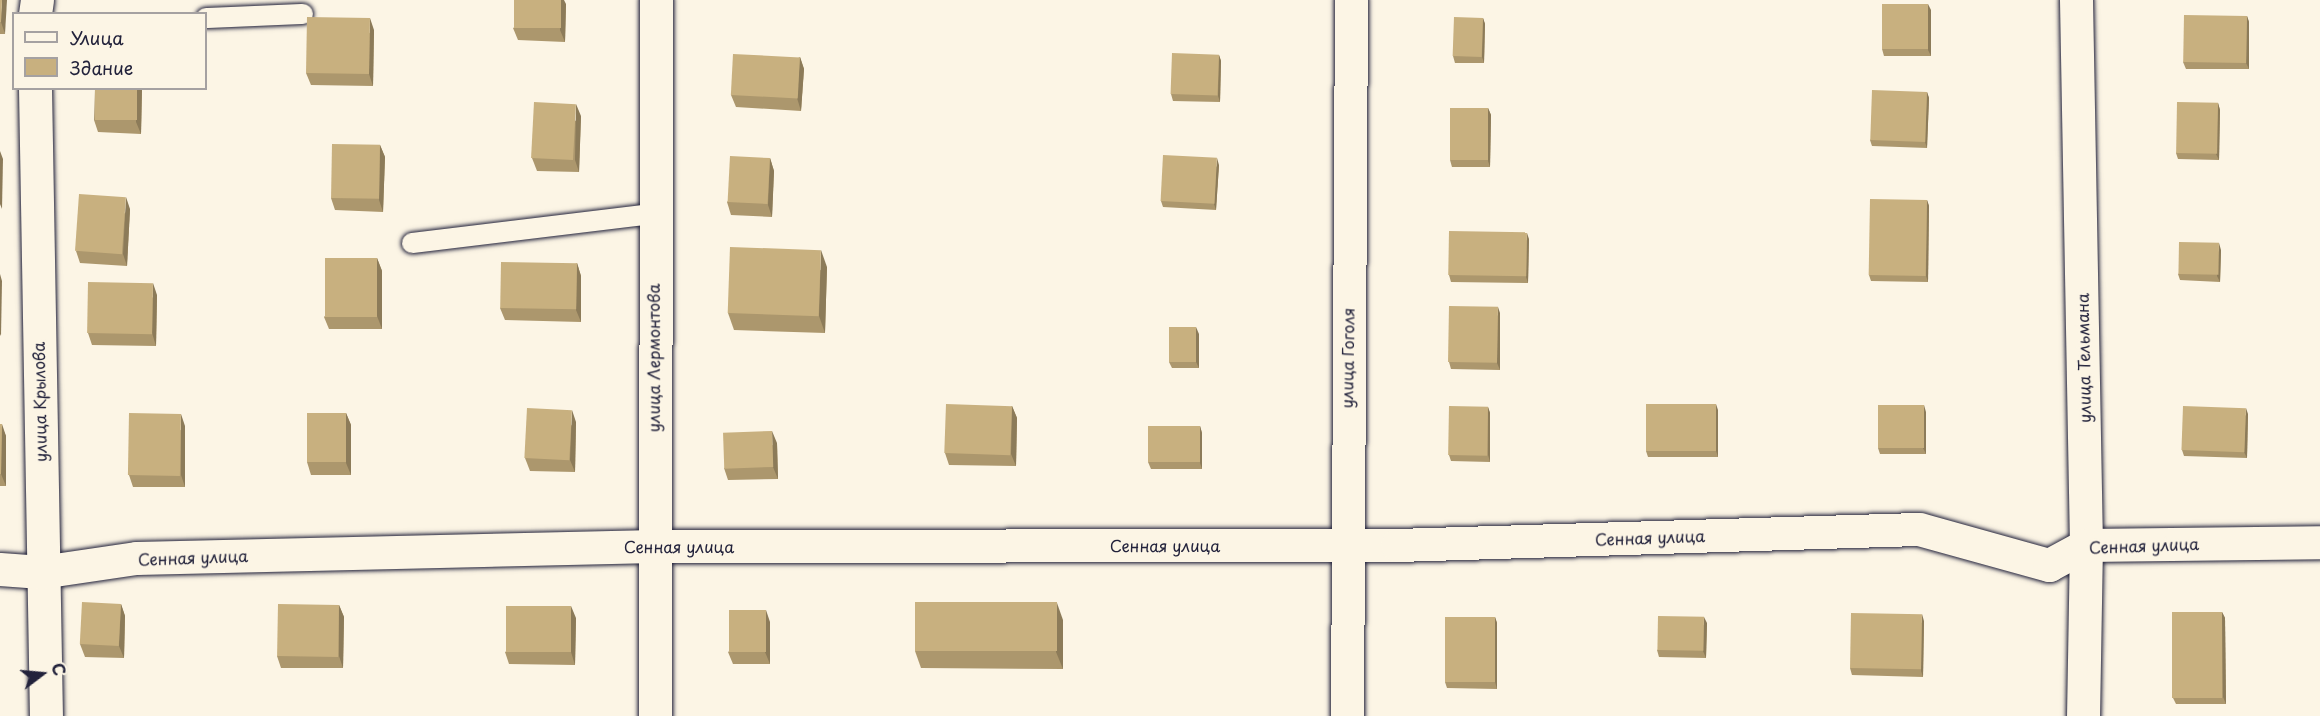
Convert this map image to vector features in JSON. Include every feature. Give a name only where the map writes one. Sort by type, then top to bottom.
[{"type":"street","name":"улица Лермонтова","points":[[655,716],[652,214],[656,0]]},
{"type":"street","name":"улица Гоголя","points":[[1347,716],[1346,545],[1351,0]]},
{"type":"street","name":"улица Тельмана","points":[[2076,0],[2086,544],[2083,716]]},
{"type":"street","name":"улица Крылова","points":[[35,90],[41,572],[46,716]]},
{"type":"street","name":"Сенная улица","points":[[0,569],[41,572],[136,558],[655,546],[1346,545],[1919,529],[2049,565],[2086,544],[2320,542]]},
{"type":"lane","points":[[207,18],[303,14]]},
{"type":"lane","points":[[412,243],[652,214]]},
{"type":"building","points":[[0,0],[2,0],[1,22],[0,22]]},
{"type":"building","points":[[514,0],[561,0],[561,28],[514,28]]},
{"type":"building","points":[[1882,4],[1928,4],[1928,49],[1882,49]]},
{"type":"building","points":[[2184,15],[2247,16],[2246,63],[2183,62]]},
{"type":"building","points":[[307,17],[370,18],[369,74],[306,73]]},
{"type":"building","points":[[1454,17],[1483,18],[1482,57],[1453,56]]},
{"type":"building","points":[[1172,53],[1219,55],[1218,96],[1171,94]]},
{"type":"building","points":[[733,54],[800,58],[798,98],[731,95]]},
{"type":"building","points":[[95,90],[137,90],[137,120],[95,120]]},
{"type":"building","points":[[1872,90],[1927,92],[1925,142],[1870,140]]},
{"type":"building","points":[[534,102],[576,104],[573,160],[531,158]]},
{"type":"building","points":[[2177,102],[2218,103],[2217,154],[2176,153]]},
{"type":"building","points":[[1450,108],[1488,108],[1488,160],[1450,160]]},
{"type":"building","points":[[332,144],[380,145],[379,199],[331,198]]},
{"type":"building","points":[[1163,155],[1217,158],[1215,204],[1161,201]]},
{"type":"building","points":[[730,156],[770,158],[768,204],[728,202]]},
{"type":"building","points":[[79,194],[126,197],[122,254],[75,251]]},
{"type":"building","points":[[1870,199],[1927,200],[1926,276],[1869,275]]},
{"type":"building","points":[[1449,231],[1527,232],[1526,276],[1448,275]]},
{"type":"building","points":[[2179,242],[2219,243],[2218,275],[2178,274]]},
{"type":"building","points":[[730,247],[821,250],[819,316],[728,313]]},
{"type":"building","points":[[325,258],[377,258],[377,317],[325,317]]},
{"type":"building","points":[[501,262],[577,263],[576,309],[500,308]]},
{"type":"building","points":[[88,282],[153,283],[152,334],[87,333]]},
{"type":"building","points":[[1449,306],[1498,307],[1497,363],[1448,362]]},
{"type":"building","points":[[1169,327],[1196,327],[1196,362],[1169,362]]},
{"type":"building","points":[[946,404],[1012,406],[1010,455],[944,453]]},
{"type":"building","points":[[1646,404],[1716,404],[1716,451],[1646,451]]},
{"type":"building","points":[[1878,405],[1924,405],[1924,448],[1878,448]]},
{"type":"building","points":[[1449,406],[1488,407],[1487,456],[1448,455]]},
{"type":"building","points":[[2183,406],[2246,408],[2244,452],[2181,450]]},
{"type":"building","points":[[527,408],[572,410],[569,460],[524,458]]},
{"type":"building","points":[[129,413],[181,414],[180,476],[128,475]]},
{"type":"building","points":[[307,413],[346,413],[346,462],[307,462]]},
{"type":"building","points":[[0,424],[2,424],[1,474],[0,474]]},
{"type":"building","points":[[1148,426],[1200,426],[1200,462],[1148,462]]},
{"type":"building","points":[[772,431],[773,467],[724,469],[723,433]]},
{"type":"building","points":[[82,602],[121,604],[119,646],[80,644]]},
{"type":"building","points":[[915,602],[1057,602],[1057,651],[915,651]]},
{"type":"building","points":[[278,604],[339,605],[338,657],[277,656]]},
{"type":"building","points":[[506,606],[571,606],[571,652],[506,652]]},
{"type":"building","points":[[729,610],[766,610],[766,652],[729,652]]},
{"type":"building","points":[[2172,612],[2222,612],[2222,698],[2172,698]]},
{"type":"building","points":[[1851,613],[1922,614],[1921,669],[1850,668]]},
{"type":"building","points":[[1658,616],[1704,617],[1703,651],[1657,650]]},
{"type":"building","points":[[1445,617],[1495,617],[1495,682],[1445,682]]}]
